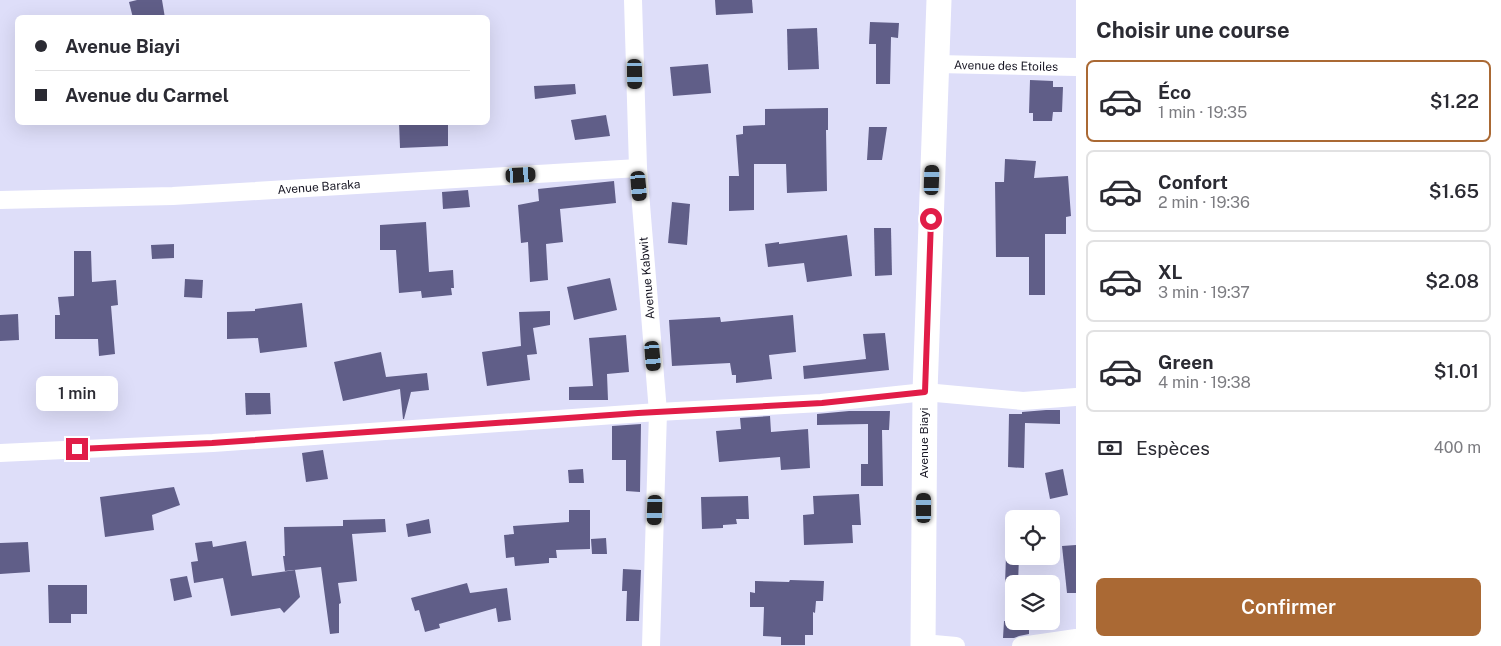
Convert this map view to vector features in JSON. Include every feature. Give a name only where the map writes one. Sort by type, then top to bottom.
[{"type":"street","name":"Avenue Kabwit","points":[[633,0],[638,168],[658,412],[651,646]]},
{"type":"street","name":"Avenue Biayi","points":[[923,644],[925,392],[939,0]]},
{"type":"street","name":"Avenue des Etoiles","points":[[937,64],[1076,67]]},
{"type":"street","name":"Avenue Baraka","points":[[0,200],[173,196],[638,168]]},
{"type":"street","points":[[0,453],[212,443],[658,412],[822,403],[925,392],[1023,401],[1076,397]]},
{"type":"street","points":[[1020,646],[1076,638]]},
{"type":"street","points":[[923,644],[956,646]]},
{"type":"building","points":[[137,0],[162,0],[164,15],[132,15],[129,2]]},
{"type":"building","points":[[715,0],[752,0],[753,13],[716,15]]},
{"type":"building","points":[[870,22],[899,23],[898,38],[891,37],[890,84],[876,84],[876,44],[869,44]]},
{"type":"building","points":[[817,28],[819,69],[788,70],[787,29]]},
{"type":"building","points":[[708,64],[711,93],[673,96],[670,67]]},
{"type":"building","points":[[1030,80],[1053,81],[1053,87],[1063,87],[1062,112],[1053,112],[1052,121],[1033,121],[1033,113],[1029,113]]},
{"type":"building","points":[[575,84],[576,94],[535,99],[534,86]]},
{"type":"building","points":[[828,108],[828,130],[826,130],[827,191],[787,193],[786,164],[754,164],[754,210],[729,211],[729,176],[739,176],[736,135],[743,134],[743,126],[765,125],[765,109]]},
{"type":"building","points":[[606,115],[610,136],[575,140],[571,120]]},
{"type":"building","points":[[399,125],[448,125],[448,146],[400,148]]},
{"type":"building","points":[[869,127],[887,127],[882,160],[867,160]]},
{"type":"building","points":[[1005,159],[1036,161],[1034,178],[1068,176],[1071,216],[1066,217],[1066,234],[1045,234],[1045,295],[1029,295],[1029,257],[996,257],[995,182],[1004,182]]},
{"type":"building","points":[[614,181],[616,203],[560,209],[563,242],[546,244],[548,280],[530,282],[528,242],[521,243],[518,205],[539,201],[538,189]]},
{"type":"building","points":[[468,190],[470,207],[443,209],[442,192]]},
{"type":"building","points":[[672,202],[690,204],[687,245],[668,243]]},
{"type":"building","points":[[426,222],[429,272],[453,270],[454,288],[451,288],[452,295],[422,298],[421,291],[399,293],[396,250],[380,250],[380,225]]},
{"type":"building","points":[[874,228],[891,228],[892,275],[875,276]]},
{"type":"building","points":[[847,235],[852,276],[807,282],[804,263],[768,267],[765,244],[779,242],[779,244]]},
{"type":"building","points":[[174,244],[174,258],[152,259],[151,245]]},
{"type":"building","points":[[74,251],[91,251],[92,282],[116,280],[118,305],[111,306],[115,354],[99,356],[98,339],[55,339],[55,315],[60,315],[58,297],[74,296]]},
{"type":"building","points":[[610,278],[617,310],[574,320],[567,287]]},
{"type":"building","points":[[185,279],[203,280],[202,298],[184,297]]},
{"type":"building","points":[[302,303],[307,347],[260,353],[258,338],[227,339],[227,312],[255,311],[255,309]]},
{"type":"building","points":[[550,311],[550,325],[533,328],[537,354],[527,355],[530,380],[487,386],[482,352],[521,346],[519,312]]},
{"type":"building","points":[[18,314],[19,340],[0,341],[0,315]]},
{"type":"building","points":[[793,315],[796,352],[769,355],[772,379],[736,383],[736,375],[732,375],[730,363],[672,366],[669,320],[720,317],[721,322]]},
{"type":"building","points":[[885,333],[889,370],[804,379],[803,366],[866,359],[863,334]]},
{"type":"building","points":[[626,335],[629,372],[607,374],[608,400],[569,400],[569,387],[593,386],[589,338]]},
{"type":"building","points":[[381,352],[386,377],[427,373],[429,390],[411,392],[404,419],[400,389],[343,401],[334,362]]},
{"type":"building","points":[[245,393],[270,393],[271,414],[246,415]]},
{"type":"building","points":[[1060,410],[1060,424],[1025,423],[1024,468],[1008,467],[1009,414]]},
{"type":"building","points":[[849,411],[890,411],[889,430],[882,430],[883,486],[861,486],[861,464],[868,464],[868,424],[817,425],[817,414]]},
{"type":"building","points":[[770,416],[771,432],[808,429],[810,468],[781,470],[780,457],[719,462],[716,431],[741,429],[740,418]]},
{"type":"building","points":[[641,424],[640,492],[626,491],[626,460],[612,460],[612,426]]},
{"type":"building","points":[[323,450],[328,479],[306,482],[302,453]]},
{"type":"building","points":[[583,469],[584,483],[569,483],[568,470]]},
{"type":"building","points":[[1063,469],[1068,495],[1050,499],[1045,473]]},
{"type":"building","points":[[174,487],[180,505],[152,515],[154,530],[105,537],[100,497]]},
{"type":"building","points":[[859,494],[861,525],[852,525],[853,543],[804,545],[803,515],[814,514],[813,496]]},
{"type":"building","points":[[748,496],[749,519],[736,519],[737,524],[723,525],[723,528],[702,529],[701,497]]},
{"type":"building","points":[[569,510],[590,510],[590,549],[556,550],[557,558],[549,558],[549,563],[515,566],[514,557],[506,558],[504,535],[514,534],[513,526],[569,522]]},
{"type":"building","points":[[385,519],[386,532],[352,534],[357,581],[338,583],[341,603],[339,604],[339,633],[330,634],[321,567],[285,571],[283,556],[285,556],[284,527],[343,526],[343,520]]},
{"type":"building","points":[[429,519],[431,533],[408,537],[406,524]]},
{"type":"building","points":[[606,538],[607,554],[592,554],[591,539]]},
{"type":"building","points":[[212,541],[213,547],[246,541],[252,576],[295,570],[300,597],[284,613],[280,608],[231,616],[223,578],[194,583],[191,562],[198,561],[195,543]]},
{"type":"building","points":[[28,542],[30,572],[0,574],[0,543]]},
{"type":"building","points":[[1076,545],[1076,593],[1067,593],[1062,546]]},
{"type":"building","points":[[1006,565],[1019,565],[1018,575],[1005,575]]},
{"type":"building","points":[[623,569],[641,570],[639,621],[626,621],[627,591],[622,591]]},
{"type":"building","points":[[187,576],[192,597],[174,601],[170,579]]},
{"type":"building","points":[[790,580],[824,581],[823,601],[816,601],[815,613],[813,612],[813,635],[805,635],[805,645],[781,645],[781,637],[763,636],[764,607],[750,607],[750,592],[755,593],[755,581],[789,582]]},
{"type":"building","points":[[467,583],[470,593],[507,588],[511,620],[498,622],[496,608],[439,624],[440,628],[425,632],[419,610],[415,611],[411,598]]},
{"type":"building","points":[[48,585],[87,585],[87,614],[71,614],[71,623],[49,623]]},
{"type":"building","points":[[1004,621],[1005,630],[1029,630],[1029,634],[1014,638],[1003,638]]},
{"type":"route","points":[[77,449],[212,443],[638,413],[822,403],[925,392],[931,219]]}]
